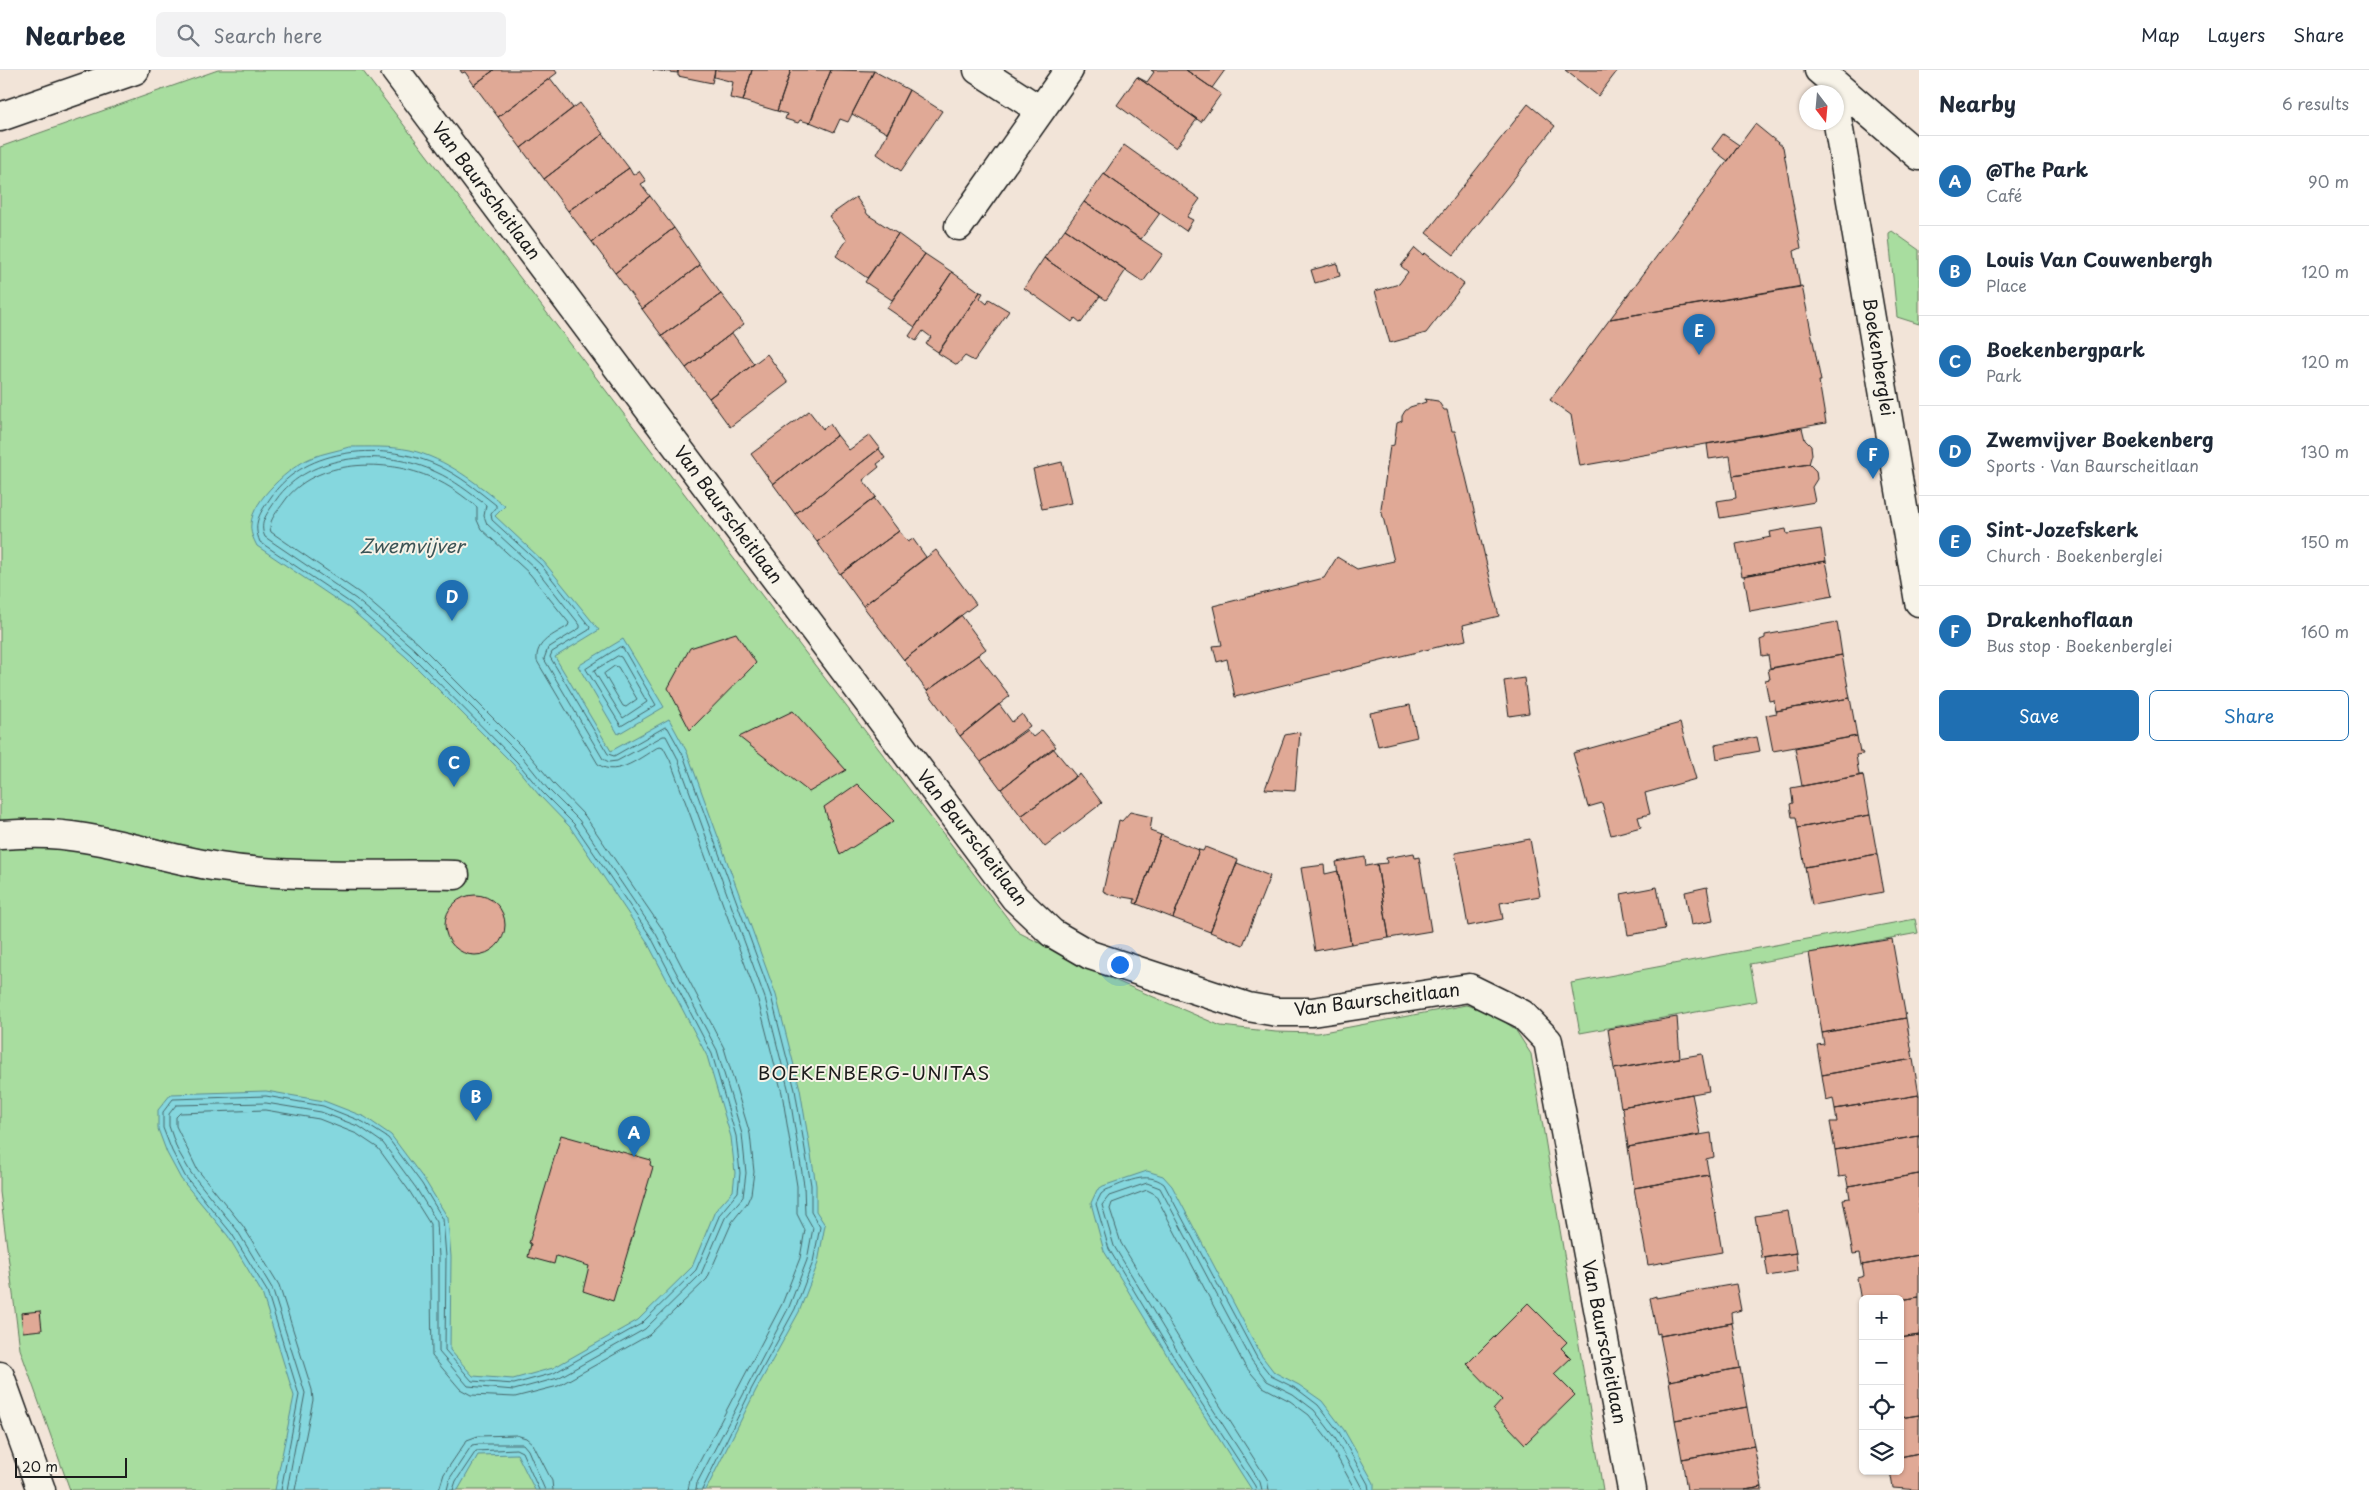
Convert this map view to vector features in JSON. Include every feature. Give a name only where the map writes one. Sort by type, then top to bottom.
[{"type":"street","points":[[0,117],[135,70]]},
{"type":"street","name":"Van Baurscheitlaan","points":[[395,70],[1009,890],[1052,933],[1090,955],[1217,998],[1248,1007],[1277,1012],[1312,1012],[1469,988],[1522,1014],[1548,1041],[1632,1490]]},
{"type":"street","points":[[978,70],[1040,110]]},
{"type":"street","points":[[959,226],[1069,70]]},
{"type":"street","points":[[1829,76],[1919,156]]},
{"type":"street","name":"Boekenberglei","points":[[1839,130],[1919,602]]},
{"type":"street","points":[[0,835],[51,834],[118,846],[172,859],[258,872],[455,875]]},
{"type":"street","points":[[0,1376],[41,1490]]},
{"type":"green space","points":[[218,70],[362,70],[1018,932],[1098,973],[1221,1026],[1276,1032],[1318,1033],[1466,1005],[1492,1013],[1515,1029],[1531,1054],[1603,1490],[70,1490],[20,1349],[0,1192],[0,147]]},
{"type":"green space","points":[[1892,231],[1919,250],[1919,324],[1897,317],[1889,237],[1889,233]]},
{"type":"green space","points":[[1915,919],[1918,933],[1750,964],[1757,1001],[1580,1033],[1571,983]]},
{"type":"water","name":"Zwemvijver","points":[[349,447],[395,448],[424,454],[461,473],[505,506],[495,516],[544,562],[599,630],[555,657],[611,751],[669,719],[687,752],[776,995],[800,1089],[816,1185],[816,1211],[825,1225],[818,1263],[799,1312],[756,1390],[706,1490],[535,1490],[517,1454],[478,1455],[458,1490],[275,1490],[294,1396],[262,1293],[228,1236],[181,1179],[167,1153],[158,1129],[158,1110],[171,1094],[266,1091],[324,1101],[365,1117],[391,1135],[426,1182],[448,1218],[451,1257],[450,1350],[473,1376],[513,1379],[553,1368],[638,1320],[692,1267],[715,1211],[733,1191],[735,1173],[731,1137],[707,1056],[646,940],[570,827],[539,795],[514,765],[406,657],[349,608],[257,546],[251,530],[253,515],[265,495],[274,485],[293,468],[303,462],[316,456]]},
{"type":"water","points":[[623,639],[664,707],[618,734],[578,666]]},
{"type":"water","points":[[1147,1171],[1163,1176],[1172,1186],[1261,1355],[1274,1372],[1299,1385],[1322,1401],[1344,1430],[1374,1483],[1374,1490],[1252,1490],[1196,1403],[1104,1251],[1091,1203],[1097,1190],[1103,1186]]},
{"type":"building","points":[[460,70],[494,70],[474,85],[465,72],[462,73]]},
{"type":"building","points":[[494,70],[555,70],[557,73],[498,117],[474,85]]},
{"type":"building","points":[[653,70],[678,70],[678,73]]},
{"type":"building","points":[[678,70],[715,70],[712,83],[678,76]]},
{"type":"building","points":[[715,70],[752,70],[743,101],[730,98],[733,82],[714,77]]},
{"type":"building","points":[[752,70],[791,70],[777,111],[743,101]]},
{"type":"building","points":[[791,70],[831,70],[810,123],[800,120],[798,123],[785,119],[787,114],[777,111]]},
{"type":"building","points":[[831,70],[874,71],[848,122],[840,119],[834,132],[810,122]]},
{"type":"building","points":[[1151,70],[1186,70],[1221,94],[1201,122],[1137,77],[1147,82],[1154,72]]},
{"type":"building","points":[[1186,70],[1225,70],[1212,88]]},
{"type":"building","points":[[1565,70],[1618,70],[1598,96]]},
{"type":"building","points":[[874,71],[909,90],[887,133],[852,114]]},
{"type":"building","points":[[1137,77],[1197,119],[1176,148],[1117,105]]},
{"type":"building","points":[[550,78],[573,108],[521,148],[498,117]]},
{"type":"building","points":[[909,90],[942,111],[901,171],[877,154]]},
{"type":"building","points":[[580,103],[603,134],[544,179],[521,148]]},
{"type":"building","points":[[1528,104],[1555,126],[1454,255],[1426,233]]},
{"type":"building","points":[[1755,124],[1783,147],[1801,248],[1794,251],[1800,287],[1610,319]]},
{"type":"building","points":[[603,134],[629,168],[568,211],[544,179]]},
{"type":"building","points":[[1723,134],[1739,145],[1728,161],[1712,149]]},
{"type":"building","points":[[1124,145],[1200,199],[1187,217],[1193,220],[1186,231],[1104,174]]},
{"type":"building","points":[[629,168],[633,175],[639,171],[646,181],[641,184],[650,196],[592,242],[568,211]]},
{"type":"building","points":[[1104,174],[1160,213],[1141,239],[1084,202]]},
{"type":"building","points":[[650,196],[674,228],[615,273],[592,242]]},
{"type":"building","points":[[856,197],[868,215],[898,234],[867,278],[836,256],[847,240],[829,216]]},
{"type":"building","points":[[1084,202],[1163,254],[1143,282],[1065,229]]},
{"type":"building","points":[[674,228],[700,265],[642,309],[615,273]]},
{"type":"building","points":[[1065,229],[1126,270],[1106,300],[1044,258]]},
{"type":"building","points":[[898,234],[925,254],[892,300],[865,282]]},
{"type":"building","points":[[1415,248],[1423,255],[1425,253],[1464,284],[1426,333],[1390,343],[1375,291],[1399,284],[1408,272],[1401,266]]},
{"type":"building","points":[[925,254],[952,272],[915,327],[887,308]]},
{"type":"building","points":[[1044,258],[1100,296],[1081,323],[1075,318],[1072,322],[1024,288]]},
{"type":"building","points":[[1337,263],[1340,276],[1315,283],[1311,270]]},
{"type":"building","points":[[700,265],[721,294],[662,336],[642,309]]},
{"type":"building","points":[[952,272],[980,292],[938,352],[926,344],[931,337],[923,331],[916,341],[909,336]]},
{"type":"building","points":[[1802,286],[1821,381],[1819,381],[1826,423],[1580,466],[1571,415],[1550,400],[1610,319]]},
{"type":"building","points":[[980,292],[983,293],[980,298],[987,304],[989,299],[1009,311],[974,361],[965,356],[957,365],[938,353]]},
{"type":"building","points":[[721,294],[744,324],[686,368],[662,336]]},
{"type":"building","points":[[732,333],[754,364],[709,398],[686,368]]},
{"type":"building","points":[[767,354],[788,383],[730,427],[709,398]]},
{"type":"building","points":[[1425,399],[1438,401],[1444,410],[1447,410],[1452,431],[1455,431],[1499,616],[1463,625],[1466,640],[1235,697],[1227,659],[1217,662],[1213,646],[1222,645],[1213,606],[1324,578],[1337,557],[1357,569],[1394,561],[1381,509],[1390,446],[1394,445],[1397,423],[1402,421],[1405,411],[1410,407],[1426,402]]},
{"type":"building","points":[[809,411],[823,429],[830,424],[837,435],[773,484],[751,454]]},
{"type":"building","points":[[1802,428],[1805,440],[1811,446],[1812,454],[1809,464],[1733,476],[1730,456],[1709,459],[1707,444]]},
{"type":"building","points":[[837,435],[849,450],[870,435],[880,448],[795,514],[773,484]]},
{"type":"building","points":[[879,449],[885,458],[877,464],[879,467],[863,480],[876,497],[817,542],[795,514]]},
{"type":"building","points":[[1062,462],[1071,503],[1042,509],[1033,469]]},
{"type":"building","points":[[1809,464],[1816,471],[1817,479],[1812,487],[1815,502],[1720,518],[1717,501],[1736,498],[1733,476]]},
{"type":"building","points":[[874,498],[899,531],[840,574],[817,542]]},
{"type":"building","points":[[1786,529],[1787,534],[1821,529],[1826,561],[1742,576],[1736,544],[1771,537],[1770,532]]},
{"type":"building","points":[[899,531],[908,542],[913,539],[926,557],[863,606],[840,574]]},
{"type":"building","points":[[936,550],[976,604],[904,660],[863,606]]},
{"type":"building","points":[[1826,561],[1833,596],[1750,611],[1744,576]]},
{"type":"building","points":[[961,615],[986,649],[927,691],[904,660]]},
{"type":"building","points":[[1837,622],[1842,655],[1770,668],[1768,655],[1762,656],[1760,640],[1765,638],[1765,635]]},
{"type":"building","points":[[736,633],[756,663],[690,730],[668,688],[690,648]]},
{"type":"building","points":[[978,655],[1010,696],[960,736],[927,691]]},
{"type":"building","points":[[1842,655],[1850,698],[1776,711],[1774,700],[1769,701],[1765,680],[1770,679],[1768,669]]},
{"type":"building","points":[[1524,678],[1529,713],[1509,716],[1504,681]]},
{"type":"building","points":[[1850,698],[1857,736],[1773,751],[1766,715],[1777,713],[1776,711]]},
{"type":"building","points":[[999,704],[1012,722],[1022,714],[1030,726],[981,762],[960,736]]},
{"type":"building","points":[[1410,705],[1417,737],[1378,746],[1370,713]]},
{"type":"building","points":[[793,711],[846,770],[809,792],[739,737]]},
{"type":"building","points":[[1680,723],[1696,779],[1645,793],[1650,814],[1638,817],[1641,827],[1611,835],[1602,803],[1588,807],[1573,753]]},
{"type":"building","points":[[1027,730],[1033,737],[1042,730],[1056,747],[1001,789],[981,762]]},
{"type":"building","points":[[1300,732],[1295,791],[1265,789],[1285,735]]},
{"type":"building","points":[[1857,736],[1860,752],[1863,754],[1856,755],[1859,775],[1863,775],[1802,786],[1795,748]]},
{"type":"building","points":[[1757,737],[1760,751],[1717,759],[1715,745]]},
{"type":"building","points":[[1053,748],[1076,776],[1021,816],[1001,789]]},
{"type":"building","points":[[1080,774],[1102,803],[1045,847],[1021,816]]},
{"type":"building","points":[[1863,775],[1870,815],[1798,828],[1796,817],[1792,817],[1790,804],[1793,803],[1791,788]]},
{"type":"building","points":[[857,784],[894,821],[840,855],[824,807]]},
{"type":"building","points":[[1130,812],[1152,817],[1150,831],[1161,835],[1137,904],[1134,903],[1135,899],[1111,895],[1103,891],[1119,820],[1122,821]]},
{"type":"building","points":[[1870,815],[1877,854],[1805,867],[1798,828]]},
{"type":"building","points":[[1161,835],[1199,850],[1173,918],[1137,904]]},
{"type":"building","points":[[1530,839],[1540,896],[1500,903],[1503,919],[1468,926],[1455,853]]},
{"type":"building","points":[[1205,847],[1238,860],[1210,932],[1173,918],[1199,850],[1203,851]]},
{"type":"building","points":[[1414,853],[1415,858],[1419,857],[1431,931],[1389,938],[1377,864],[1387,863],[1386,858]]},
{"type":"building","points":[[1877,854],[1884,892],[1812,905],[1805,867]]},
{"type":"building","points":[[1365,857],[1366,866],[1377,864],[1389,938],[1351,944],[1336,862]]},
{"type":"building","points":[[1237,863],[1270,876],[1243,945],[1210,932]]},
{"type":"building","points":[[1324,865],[1325,874],[1338,871],[1351,944],[1315,951],[1301,868]]},
{"type":"building","points":[[1657,887],[1665,929],[1628,935],[1621,894]]},
{"type":"building","points":[[1707,887],[1713,921],[1691,925],[1685,892]]},
{"type":"building","points":[[475,895],[492,900],[500,908],[505,925],[500,942],[492,950],[475,955],[458,950],[450,942],[445,925],[450,908],[458,900]]},
{"type":"building","points":[[1892,939],[1906,1018],[1822,1033],[1809,953]]},
{"type":"building","points":[[1677,1017],[1680,1058],[1614,1069],[1608,1029]]},
{"type":"building","points":[[1906,1018],[1913,1059],[1822,1075],[1817,1045],[1824,1044],[1822,1033]]},
{"type":"building","points":[[1702,1054],[1709,1091],[1621,1107],[1614,1069]]},
{"type":"building","points":[[1913,1059],[1919,1095],[1835,1109],[1833,1098],[1826,1100],[1822,1075]]},
{"type":"building","points":[[1692,1094],[1700,1134],[1628,1147],[1623,1109],[1621,1107]]},
{"type":"building","points":[[1919,1095],[1919,1136],[1835,1150],[1830,1122],[1837,1122],[1835,1109]]},
{"type":"building","points":[[1711,1133],[1714,1157],[1706,1159],[1709,1175],[1634,1188],[1628,1147]]},
{"type":"building","points":[[561,1135],[651,1160],[650,1165],[653,1167],[613,1301],[583,1291],[589,1266],[556,1256],[554,1264],[528,1257],[531,1244],[529,1243]]},
{"type":"building","points":[[1919,1136],[1919,1174],[1848,1186],[1846,1176],[1839,1177],[1835,1150]]},
{"type":"building","points":[[1919,1174],[1919,1255],[1862,1265],[1860,1253],[1853,1254],[1843,1199],[1850,1198],[1848,1186]]},
{"type":"building","points":[[1709,1175],[1722,1252],[1648,1265],[1634,1188]]},
{"type":"building","points":[[1788,1211],[1796,1253],[1762,1258],[1755,1216]]},
{"type":"building","points":[[1796,1253],[1798,1271],[1768,1276],[1765,1258]]},
{"type":"building","points":[[1919,1255],[1919,1297],[1904,1299],[1904,1295],[1860,1295],[1857,1278],[1864,1276],[1862,1265]]},
{"type":"building","points":[[1736,1284],[1741,1310],[1731,1313],[1732,1323],[1660,1336],[1660,1333],[1657,1334],[1650,1298]]},
{"type":"building","points":[[1919,1297],[1919,1335],[1904,1337],[1904,1299]]},
{"type":"building","points":[[1528,1303],[1567,1342],[1561,1348],[1571,1358],[1554,1374],[1575,1395],[1525,1444],[1493,1410],[1502,1400],[1467,1364]]},
{"type":"building","points":[[40,1311],[42,1330],[23,1332],[21,1313]]},
{"type":"building","points":[[1732,1323],[1740,1368],[1669,1381],[1660,1336]]},
{"type":"building","points":[[1919,1335],[1919,1415],[1904,1417],[1904,1340],[1904,1337]]},
{"type":"building","points":[[1740,1368],[1747,1407],[1675,1420],[1669,1381]]},
{"type":"building","points":[[1747,1407],[1754,1446],[1682,1459],[1675,1420]]},
{"type":"building","points":[[1919,1415],[1919,1453],[1904,1456],[1904,1430],[1904,1417]]},
{"type":"building","points":[[1754,1446],[1762,1487],[1745,1490],[1687,1490],[1682,1459]]},
{"type":"building","points":[[1919,1453],[1919,1490],[1893,1488],[1891,1475],[1904,1475],[1904,1456]]},
{"type":"building","points":[[1762,1487],[1762,1490],[1745,1490]]},
{"type":"place","name":"Sint-Jozefskerk","points":[[1699,355]]},
{"type":"place","name":"Drakenhoflaan","points":[[1873,479]]},
{"type":"place","name":"Zwemvijver Boekenberg","points":[[452,621]]},
{"type":"place","name":"Boekenbergpark","points":[[454,787]]},
{"type":"place","name":"Louis Van Couwenbergh","points":[[476,1121]]},
{"type":"place","name":"@The Park","points":[[634,1157]]},
{"type":"district","name":"BOEKENBERG-UNITAS","points":[[874,1073]]}]
